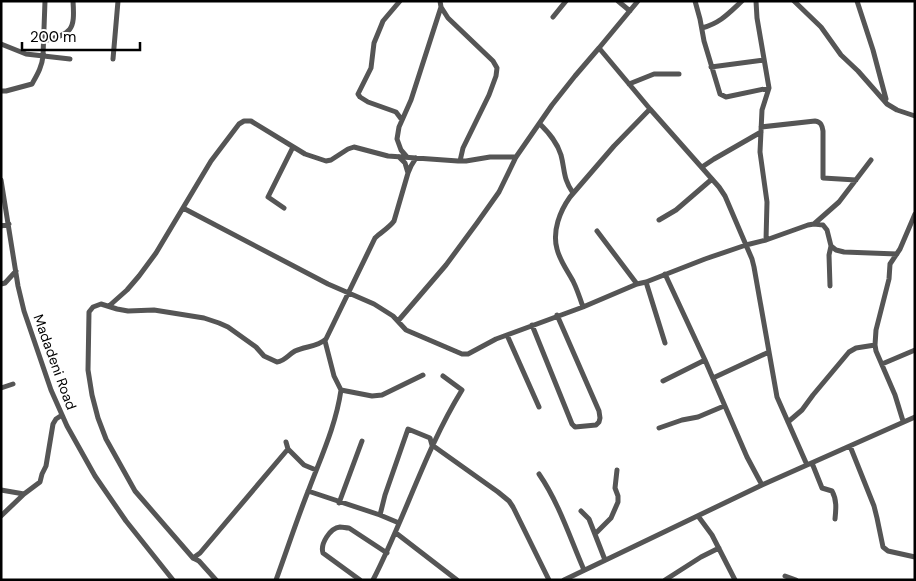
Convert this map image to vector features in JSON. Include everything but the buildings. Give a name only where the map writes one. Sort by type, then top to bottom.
[{"type":"street","points":[[1,91],[32,84],[41,67],[45,1]]},
{"type":"street","points":[[44,41],[65,34],[69,30],[74,17],[73,1]]},
{"type":"street","points":[[113,59],[118,1]]},
{"type":"street","points":[[400,1],[383,21],[374,43],[371,68],[358,94],[368,102],[396,112],[402,120]]},
{"type":"street","points":[[553,17],[566,1]]},
{"type":"street","points":[[618,1],[630,11]]},
{"type":"street","points":[[398,321],[446,265],[490,205],[499,192],[516,157],[552,105],[638,1]]},
{"type":"street","points":[[694,1],[717,89],[722,96],[726,97],[769,88]]},
{"type":"street","points":[[702,28],[711,26],[724,18],[742,1]]},
{"type":"street","points":[[756,1],[757,18],[769,88],[762,110],[760,152],[767,202],[766,240]]},
{"type":"street","points":[[794,1],[821,27],[841,55],[887,104],[897,110],[915,116]]},
{"type":"street","points":[[857,1],[873,50],[887,104]]},
{"type":"street","points":[[408,157],[401,150],[397,139],[399,127],[419,77],[440,4]]},
{"type":"street","points":[[440,4],[448,18],[493,61],[497,68],[489,95],[463,148],[460,161]]},
{"type":"street","points":[[1,44],[26,54],[70,59]]},
{"type":"street","points":[[599,48],[725,196],[754,267],[777,397],[822,488],[832,491],[834,494],[836,500],[835,519]]},
{"type":"street","points":[[711,67],[764,60]]},
{"type":"street","points":[[629,84],[654,74],[679,74]]},
{"type":"street","points":[[583,306],[574,282],[564,266],[557,248],[557,224],[566,202],[572,194],[614,146],[650,109]]},
{"type":"street","points":[[109,306],[140,276],[156,253],[211,161],[236,128],[247,120],[305,154],[326,161],[332,160],[354,147],[388,156],[460,161],[490,157],[516,157]]},
{"type":"street","points":[[702,167],[761,129],[811,122],[820,123],[823,131],[824,178],[856,180]]},
{"type":"street","points":[[540,124],[557,145],[565,179],[572,194]]},
{"type":"street","points":[[284,208],[268,196],[293,147]]},
{"type":"street","points":[[399,157],[405,164],[408,173]]},
{"type":"street","points":[[216,580],[199,561],[193,558],[135,491],[106,439],[92,396],[88,370],[89,312],[93,307],[101,304],[128,311],[154,310],[204,318],[219,323],[237,333],[256,346],[264,356],[277,362],[284,361],[292,353],[302,348],[319,344],[326,339],[375,238],[392,225],[394,221],[408,173],[416,158]]},
{"type":"street","points":[[814,224],[838,202],[871,160]]},
{"type":"street","points":[[660,220],[676,210],[712,179]]},
{"type":"street","name":"Madadeni Road","points":[[1,180],[24,311],[51,390],[94,476],[126,521],[173,580]]},
{"type":"street","points":[[182,208],[328,284],[374,304],[393,316],[406,330],[462,354],[468,354],[490,341],[637,284],[808,225],[823,225],[825,227],[831,246],[829,255],[830,286]]},
{"type":"street","points":[[903,421],[875,345],[876,330],[889,279],[890,264],[897,254],[915,214]]},
{"type":"street","points":[[1,226],[9,224]]},
{"type":"street","points":[[597,231],[637,284]]},
{"type":"street","points":[[831,246],[836,250],[844,252],[897,254]]},
{"type":"street","points":[[1,284],[5,283],[16,271]]},
{"type":"street","points":[[665,274],[706,360],[747,457],[762,485]]},
{"type":"street","points":[[646,282],[665,343]]},
{"type":"street","points":[[532,325],[572,424],[576,426],[596,425],[600,418],[599,412],[557,315]]},
{"type":"street","points":[[507,335],[539,407]]},
{"type":"street","points":[[276,580],[331,433],[339,404],[341,390],[334,376],[324,341]]},
{"type":"street","points":[[788,422],[802,410],[813,394],[849,352],[856,348],[875,345]]},
{"type":"street","points":[[882,364],[915,350]]},
{"type":"street","points":[[713,378],[769,352]]},
{"type":"street","points":[[663,381],[706,360]]},
{"type":"street","points":[[341,390],[372,396],[382,395],[423,375]]},
{"type":"street","points":[[373,580],[396,533],[432,445],[462,390],[443,376]]},
{"type":"street","points":[[1,388],[13,384]]},
{"type":"street","points":[[659,428],[698,417],[724,406]]},
{"type":"street","points":[[1,516],[40,482],[48,462],[53,424],[62,414]]},
{"type":"street","points":[[564,580],[762,485],[915,417]]},
{"type":"street","points":[[380,516],[385,495],[408,430],[430,438],[432,445],[509,501],[549,580]]},
{"type":"street","points":[[286,442],[288,449],[304,465],[316,470]]},
{"type":"street","points":[[340,502],[362,442]]},
{"type":"street","points":[[850,446],[874,506],[882,547],[888,551],[915,557]]},
{"type":"street","points":[[193,558],[200,553],[288,449]]},
{"type":"street","points":[[595,534],[611,518],[618,502],[615,488],[617,470]]},
{"type":"street","points":[[539,474],[548,487],[561,514],[584,570]]},
{"type":"street","points":[[1,490],[24,494]]},
{"type":"street","points":[[308,491],[399,523]]},
{"type":"street","points":[[581,511],[589,519],[605,560]]},
{"type":"street","points":[[698,516],[712,535],[735,580]]},
{"type":"street","points":[[360,580],[322,551],[324,542],[333,530],[338,527],[349,528],[387,553]]},
{"type":"street","points":[[396,533],[457,580]]},
{"type":"street","points":[[665,580],[718,548]]},
{"type":"street","points":[[199,561],[200,553]]},
{"type":"street","points":[[785,576],[796,580]]}]
